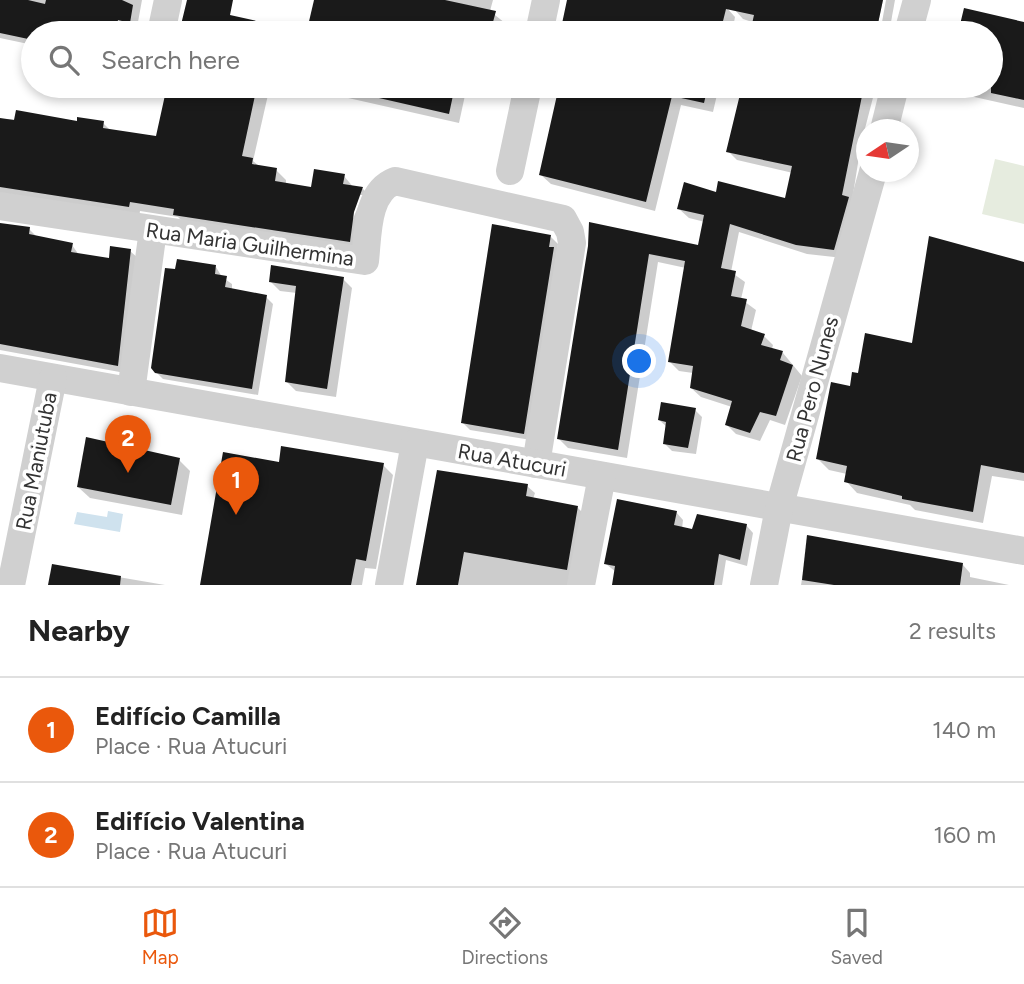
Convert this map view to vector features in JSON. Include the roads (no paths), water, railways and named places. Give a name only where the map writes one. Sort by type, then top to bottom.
[{"type":"street","points":[[163,21],[168,0]]},
{"type":"street","points":[[542,21],[546,0]]},
{"type":"street","points":[[911,21],[917,0]]},
{"type":"street","points":[[510,171],[525,98]]},
{"type":"street","points":[[887,119],[892,98]]},
{"type":"street","name":"Rua Maria Guilhermina","points":[[0,206],[365,261],[374,200],[379,190],[395,181],[562,219],[570,232],[572,243],[536,464]]},
{"type":"street","name":"Rua Pero Nunes","points":[[764,585],[779,508],[870,183]]},
{"type":"street","points":[[131,392],[153,230]]},
{"type":"street","name":"Rua Atucuri","points":[[0,368],[1024,551]]},
{"type":"street","name":"Rua Maniutuba","points":[[11,585],[53,378]]},
{"type":"street","points":[[389,585],[415,443]]},
{"type":"street","points":[[581,585],[602,476]]},
{"type":"water","points":[[108,511],[123,514],[120,532],[74,524],[77,512],[107,517]]},
{"type":"place","name":"Edifício Valentina","points":[[128,473]]},
{"type":"place","name":"Edifício Camilla","points":[[236,515]]}]
